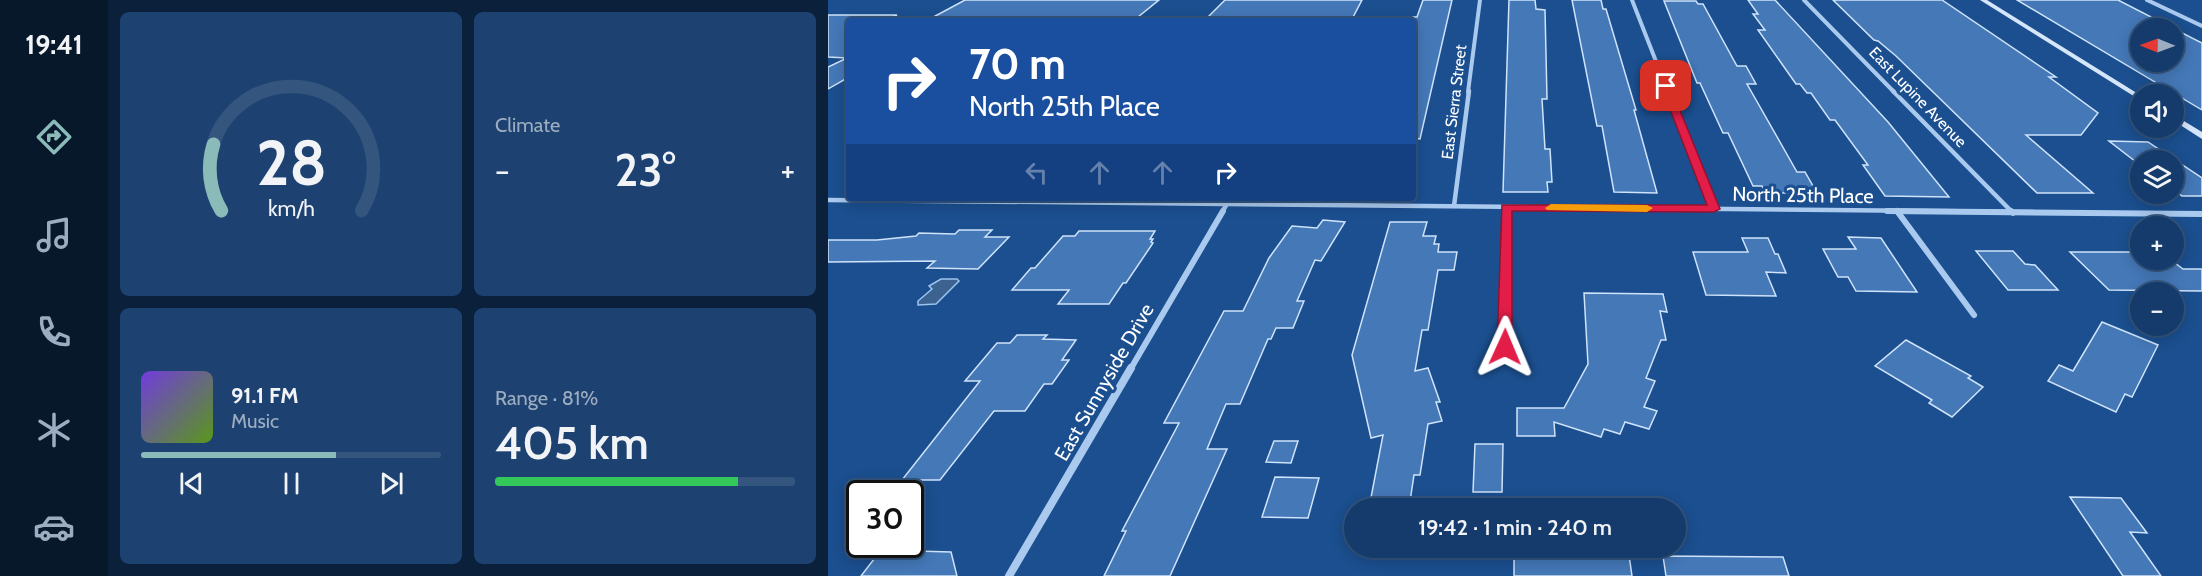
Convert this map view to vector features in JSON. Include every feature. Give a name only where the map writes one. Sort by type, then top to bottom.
[{"type":"street","name":"East Sierra Street","points":[[1454,206],[1480,0]]},
{"type":"street","points":[[1632,0],[1714,209]]},
{"type":"street","name":"East Lupine Avenue","points":[[1804,0],[2013,213]]},
{"type":"street","points":[[1983,0],[2130,92]]},
{"type":"street","points":[[2147,0],[2202,26]]},
{"type":"street","points":[[2184,124],[2202,136]]},
{"type":"street","name":"North 25th Place","points":[[828,200],[846,200]]},
{"type":"street","name":"North 25th Place","points":[[928,201],[2202,214]]},
{"type":"street","name":"East Sunnyside Drive","points":[[1009,576],[1227,204]]},
{"type":"street","points":[[1505,347],[1507,207]]},
{"type":"street","points":[[1896,211],[1974,315]]},
{"type":"water","points":[[941,279],[959,281],[936,304],[918,305],[918,301],[932,289],[929,286]]},
{"type":"building","points":[[965,0],[1159,0],[1137,18],[932,18]]},
{"type":"building","points":[[1225,0],[1362,0],[1353,18],[1207,18]]},
{"type":"building","points":[[1423,0],[1452,0],[1420,139],[1416,138],[1416,18],[1413,18],[1417,17]]},
{"type":"building","points":[[1509,0],[1535,0],[1536,9],[1545,10],[1547,99],[1542,99],[1545,149],[1550,149],[1552,182],[1547,182],[1548,192],[1503,192]]},
{"type":"building","points":[[1572,0],[1601,0],[1603,9],[1606,9],[1636,110],[1634,110],[1657,193],[1614,192],[1602,126],[1597,126]]},
{"type":"building","points":[[1748,0],[1775,0],[1888,122],[1949,197],[1885,196],[1863,165],[1868,165],[1835,120],[1830,120],[1811,93],[1807,93],[1800,84],[1796,84],[1758,30],[1765,30],[1753,14],[1758,14]]},
{"type":"building","points":[[1833,0],[1942,0],[2056,77],[2049,77],[2098,113],[2081,135],[2026,135],[2093,193],[2037,193],[1896,56],[1874,40]]},
{"type":"building","points":[[2017,0],[2118,0],[2153,18],[2130,18],[2130,67]]},
{"type":"building","points":[[1664,1],[1696,1],[1698,4],[1703,4],[1737,66],[1746,66],[1756,84],[1747,84],[1797,172],[1805,172],[1817,193],[1765,193],[1762,186],[1753,186],[1728,133],[1723,133],[1700,83],[1697,83]]},
{"type":"building","points":[[828,15],[897,15],[890,18],[846,18],[846,58],[828,57]]},
{"type":"building","points":[[2184,34],[2202,43],[2202,110],[2184,99],[2184,84],[2158,84],[2138,72],[2184,72]]},
{"type":"building","points":[[846,58],[846,79],[828,89],[828,67]]},
{"type":"building","points":[[2109,141],[2148,142],[2160,150],[2130,150],[2130,157]]},
{"type":"building","points":[[2184,166],[2202,178],[2202,196],[2184,196]]},
{"type":"building","points":[[1323,220],[1345,222],[1321,261],[1315,260],[1297,301],[1304,301],[1293,328],[1276,328],[1271,339],[1268,339],[1240,404],[1226,404],[1207,449],[1227,449],[1170,576],[1104,576],[1126,531],[1122,531],[1179,423],[1164,423],[1224,311],[1243,311],[1269,258],[1292,226],[1317,228]]},
{"type":"building","points":[[1390,222],[1427,222],[1423,236],[1436,236],[1434,244],[1439,244],[1438,252],[1457,252],[1454,270],[1438,270],[1428,330],[1422,330],[1415,371],[1428,368],[1440,402],[1436,402],[1442,421],[1428,424],[1420,475],[1414,475],[1411,498],[1371,498],[1383,435],[1371,438],[1352,355]]},
{"type":"building","points":[[959,230],[992,230],[985,237],[1009,237],[978,269],[927,268],[935,261],[828,262],[828,240],[877,240],[916,236],[919,233],[955,234]]},
{"type":"building","points":[[1079,231],[1155,231],[1150,239],[1153,239],[1151,242],[1153,243],[1109,304],[1058,304],[1069,290],[1012,290],[1063,236],[1075,236]]},
{"type":"building","points":[[1848,237],[1881,238],[1917,292],[1856,291],[1848,277],[1838,277],[1823,249],[1856,249]]},
{"type":"building","points":[[1742,238],[1768,238],[1775,254],[1778,254],[1786,273],[1766,272],[1776,296],[1706,295],[1693,252],[1748,252]]},
{"type":"building","points":[[1976,251],[2013,251],[2025,264],[2035,265],[2058,290],[2008,290]]},
{"type":"building","points":[[2070,252],[2130,252],[2130,270],[2202,269],[2202,291],[2184,291],[2184,282],[2130,282],[2130,290],[2109,290]]},
{"type":"building","points":[[1584,293],[1663,294],[1667,312],[1660,311],[1666,340],[1661,340],[1646,378],[1655,381],[1644,407],[1657,411],[1649,429],[1625,422],[1620,434],[1604,429],[1601,437],[1554,422],[1555,436],[1517,436],[1517,408],[1564,408],[1588,364]]},
{"type":"building","points":[[2102,322],[2130,334],[2130,336],[2136,336],[2158,345],[2132,397],[2125,394],[2116,412],[2048,381],[2059,365],[2073,371]]},
{"type":"building","points":[[1017,335],[1047,335],[1043,339],[1076,340],[1062,360],[1069,360],[1052,384],[1044,384],[1025,411],[994,411],[940,480],[902,480],[980,381],[965,381],[997,343],[1010,343]]},
{"type":"building","points":[[1906,340],[1971,376],[1968,378],[1983,387],[1952,417],[1929,403],[1932,400],[1875,366]]},
{"type":"building","points":[[1274,441],[1298,441],[1291,463],[1266,462]]},
{"type":"building","points":[[1475,444],[1503,444],[1502,492],[1473,492]]},
{"type":"building","points":[[1275,477],[1319,478],[1308,518],[1262,517]]},
{"type":"building","points":[[2070,497],[2121,498],[2147,533],[2130,532],[2161,576],[2123,576]]},
{"type":"building","points":[[924,551],[951,552],[957,576],[861,576],[875,558],[924,558]]},
{"type":"building","points":[[1686,556],[1783,557],[1789,576],[1666,576],[1663,558],[1686,558]]},
{"type":"building","points":[[1514,558],[1629,558],[1632,576],[1514,576]]},
{"type":"slow traffic","points":[[1551,208],[1647,208]]},
{"type":"route","points":[[1505,347],[1507,207],[1714,209],[1666,86]]}]
